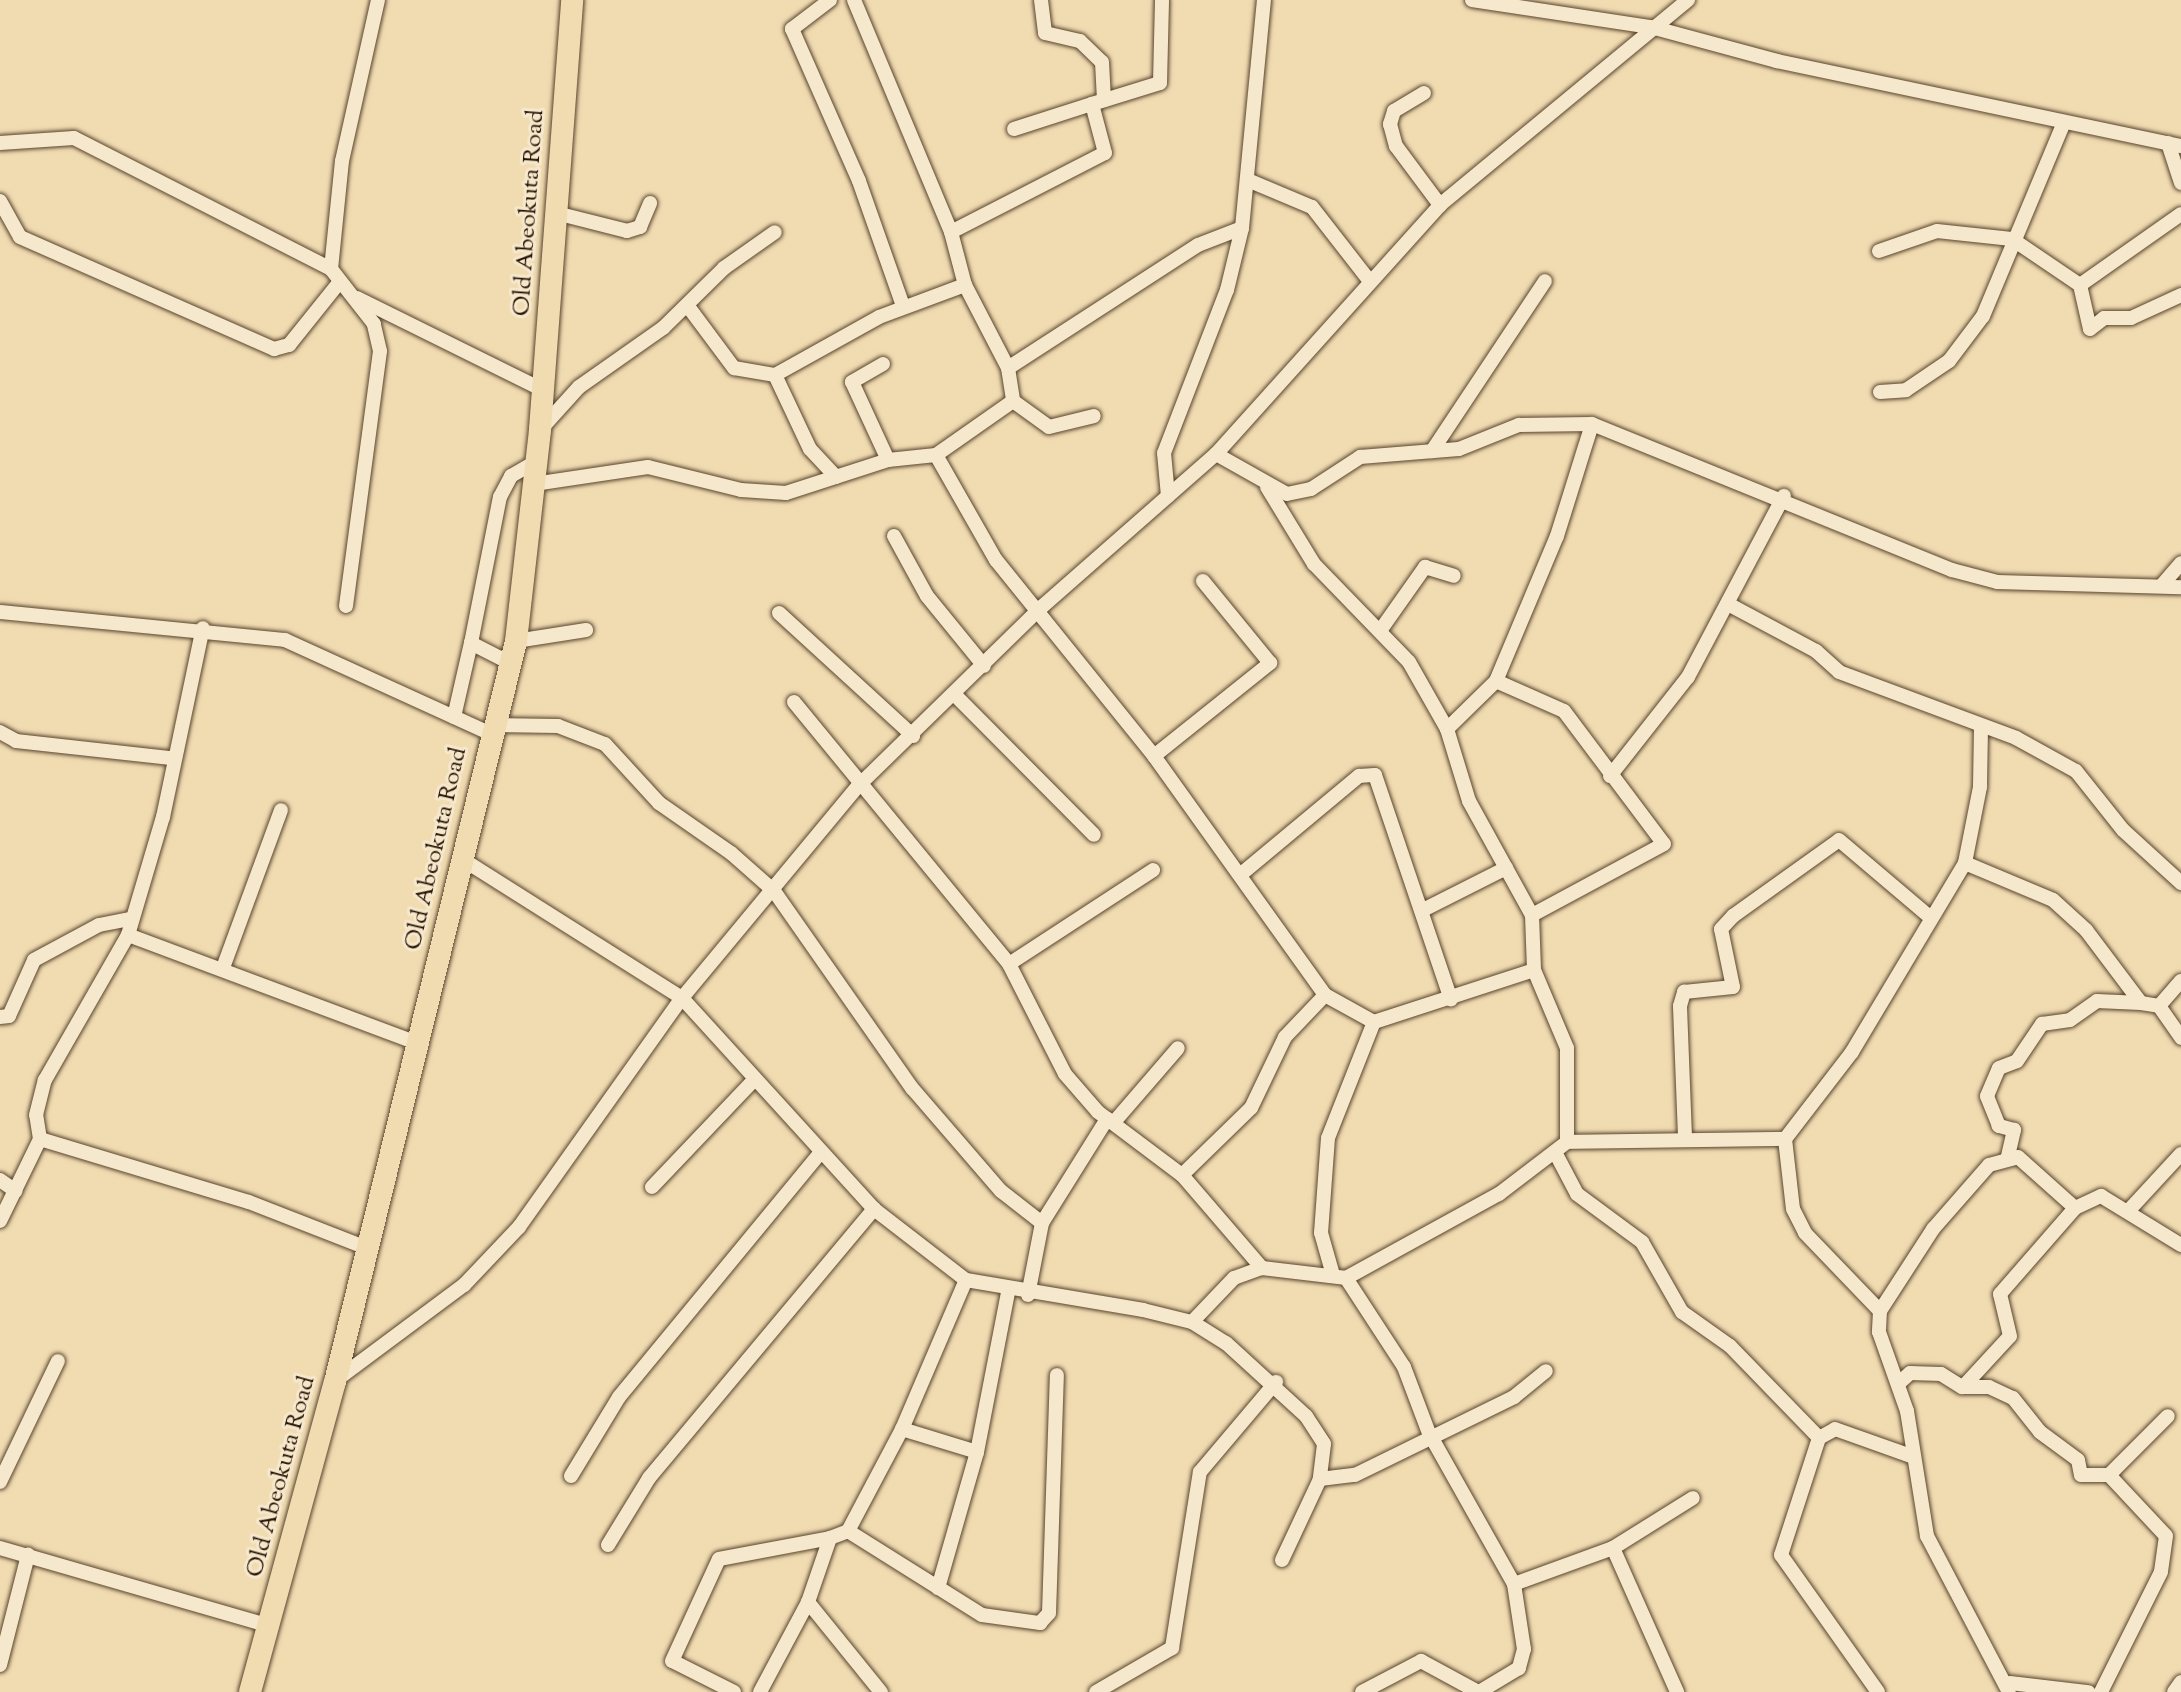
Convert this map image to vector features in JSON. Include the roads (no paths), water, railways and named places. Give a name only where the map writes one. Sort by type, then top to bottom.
[{"type":"highway","name":"Old Abeokuta Road","points":[[250,1692],[335,1382],[516,641],[540,429],[572,0]]},
{"type":"street","points":[[378,0],[342,161],[331,269],[338,284],[354,296],[543,390]]},
{"type":"street","points":[[830,0],[792,29],[859,181],[903,306]]},
{"type":"street","points":[[854,0],[951,232],[965,285],[1008,368],[1013,401],[1049,427],[1094,416]]},
{"type":"street","points":[[951,232],[1098,161],[1105,153],[1098,102],[1102,62],[1080,41],[1045,33],[1041,0]]},
{"type":"street","points":[[1014,129],[1160,83],[1165,75],[1162,0]]},
{"type":"street","points":[[1168,496],[1164,453],[1227,290],[1242,228],[1250,181],[1264,0]]},
{"type":"street","points":[[1472,0],[1651,27],[2064,122],[2174,144],[2181,183]]},
{"type":"street","points":[[335,1382],[464,1285],[519,1227],[682,998],[859,785],[955,695],[1036,612],[1216,454],[1368,279],[1440,205],[1651,27],[1688,0]]},
{"type":"street","points":[[1424,93],[1394,111],[1390,124],[1396,146],[1440,205]]},
{"type":"street","points":[[1880,392],[1906,390],[1949,361],[1996,291],[2012,239],[2064,122]]},
{"type":"street","points":[[0,143],[74,138],[331,269]]},
{"type":"street","points":[[1250,181],[1312,207],[1368,279]]},
{"type":"street","points":[[0,201],[20,237],[274,349],[289,345],[338,284]]},
{"type":"street","points":[[556,213],[627,231],[640,227],[650,203]]},
{"type":"street","points":[[2080,285],[2181,214]]},
{"type":"street","points":[[1008,368],[1198,245],[1242,228]]},
{"type":"street","points":[[1879,251],[1937,231],[2012,239],[2080,285],[2090,329],[2104,318],[2131,318],[2181,295]]},
{"type":"street","points":[[540,429],[579,387],[687,305],[775,232]]},
{"type":"street","points":[[1432,451],[1545,281]]},
{"type":"street","points":[[687,305],[734,368],[775,375],[903,306],[965,285]]},
{"type":"street","points":[[346,606],[380,351],[374,324],[354,296]]},
{"type":"street","points":[[883,364],[852,382],[888,460]]},
{"type":"street","points":[[775,375],[810,449],[836,477]]},
{"type":"street","points":[[534,484],[648,467],[756,491],[786,493],[888,460],[936,455],[1013,401]]},
{"type":"street","points":[[1216,454],[1267,487],[1287,494],[1311,489],[1360,457],[1459,449],[1519,425],[1592,424],[1784,496],[1904,551],[1997,582],[2181,587]]},
{"type":"street","points":[[1447,729],[1496,681],[1557,536],[1592,424]]},
{"type":"street","points":[[936,455],[1036,612],[1154,756],[1325,995],[1374,1022],[1534,970]]},
{"type":"street","points":[[454,717],[500,497],[511,476],[537,461]]},
{"type":"street","points":[[1192,1322],[1234,1278],[1262,1268],[1339,1277],[1557,1156],[1567,1142],[1567,1048],[1534,970],[1532,915],[1469,801],[1447,729],[1382,628],[1314,564],[1267,487]]},
{"type":"street","points":[[1610,776],[1688,677],[1784,496]]},
{"type":"street","points":[[894,536],[927,596],[984,666]]},
{"type":"street","points":[[2162,585],[2181,563]]},
{"type":"street","points":[[1382,628],[1425,567],[1454,576]]},
{"type":"street","points":[[1154,756],[1270,663],[1203,581]]},
{"type":"street","points":[[1728,604],[1816,651],[1839,672],[1981,728],[2076,771],[2123,830],[2181,883]]},
{"type":"street","points":[[0,612],[203,628],[285,640],[454,717],[492,730],[558,726],[605,744],[659,803],[774,891],[912,1088],[1001,1191],[1042,1223]]},
{"type":"street","points":[[779,613],[913,736]]},
{"type":"street","points":[[0,1221],[40,1139],[36,1115],[45,1080],[129,927],[163,817],[171,758],[203,628]]},
{"type":"street","points":[[516,641],[586,630]]},
{"type":"street","points":[[471,643],[510,663]]},
{"type":"street","points":[[1496,681],[1564,711],[1664,844],[1532,915]]},
{"type":"street","points":[[955,695],[1094,835]]},
{"type":"street","points":[[794,702],[859,785],[1009,964],[1065,1074],[1111,1120],[1182,1175],[1262,1268]]},
{"type":"street","points":[[1880,1311],[1805,1233],[1793,1209],[1785,1139],[1852,1052],[1965,863],[1980,787],[1981,728]]},
{"type":"street","points":[[0,732],[16,741],[171,758]]},
{"type":"street","points":[[1240,875],[1368,773],[1392,817],[1397,858],[1425,909],[1451,999]]},
{"type":"street","points":[[224,965],[281,810]]},
{"type":"street","points":[[1685,1137],[1680,1006],[1684,992],[1733,987],[1721,929],[1733,916],[1839,840],[1931,918]]},
{"type":"street","points":[[462,859],[682,998],[752,1082],[874,1209],[966,1280],[1008,1293],[1192,1322],[1276,1382],[1324,1444],[1320,1479],[1282,1560]]},
{"type":"street","points":[[1965,863],[2053,900],[2086,930],[2141,1003]]},
{"type":"street","points":[[1425,909],[1506,868]]},
{"type":"street","points":[[1009,964],[1153,870]]},
{"type":"street","points":[[0,1017],[9,1016],[34,960],[99,925],[129,927],[417,1043]]},
{"type":"street","points":[[2159,1006],[2181,981]]},
{"type":"street","points":[[1182,1175],[1251,1108],[1285,1037],[1325,995]]},
{"type":"street","points":[[2088,1692],[2009,1687],[1967,1620],[1927,1536],[1899,1383],[1879,1332],[1880,1311],[1951,1206],[2008,1156],[2014,1130],[1999,1126],[1988,1107],[1989,1081],[1999,1068],[2017,1061],[2042,1024],[2070,1020],[2097,1001],[2141,1003],[2159,1006],[2181,1038]]},
{"type":"street","points":[[1362,1692],[1421,1661],[1479,1692],[1519,1668],[1524,1649],[1514,1584],[1429,1433],[1404,1367],[1339,1277],[1321,1233],[1328,1138],[1374,1022]]},
{"type":"street","points":[[1028,1295],[1042,1223],[1111,1120],[1178,1048]]},
{"type":"street","points":[[652,1187],[752,1082]]},
{"type":"street","points":[[1567,1142],[1685,1137],[1785,1139]]},
{"type":"street","points":[[40,1139],[249,1202],[367,1248]]},
{"type":"street","points":[[571,1476],[619,1397],[821,1152]]},
{"type":"street","points":[[2130,1209],[2181,1154]]},
{"type":"street","points":[[1557,1156],[1577,1194],[1642,1242],[1682,1312],[1750,1365],[1819,1438]]},
{"type":"street","points":[[2008,1156],[2031,1165],[2075,1208]]},
{"type":"street","points":[[0,1180],[16,1191]]},
{"type":"street","points":[[1962,1387],[2010,1336],[2000,1294],[2075,1208],[2101,1196],[2130,1209],[2181,1245]]},
{"type":"street","points":[[608,1545],[649,1478],[874,1209]]},
{"type":"street","points":[[734,1692],[672,1661],[719,1559],[830,1538],[848,1531],[902,1429],[966,1280]]},
{"type":"street","points":[[938,1588],[977,1452],[1008,1293]]},
{"type":"street","points":[[0,1482],[58,1361]]},
{"type":"street","points":[[1320,1479],[1355,1475],[1429,1433],[1514,1397],[1546,1371]]},
{"type":"street","points":[[1899,1383],[1910,1373],[1941,1374],[1962,1387],[1989,1387],[2013,1398],[2040,1432],[2078,1460],[2081,1475],[2109,1475],[2168,1416]]},
{"type":"street","points":[[848,1531],[982,1615],[1040,1623],[1049,1613],[1057,1375]]},
{"type":"street","points":[[1096,1692],[1172,1648],[1200,1472],[1276,1382]]},
{"type":"street","points":[[902,1429],[977,1452]]},
{"type":"street","points":[[1878,1692],[1781,1555],[1819,1438],[1835,1429],[1911,1456]]},
{"type":"street","points":[[2101,1692],[2168,1552],[2166,1536],[2109,1475]]},
{"type":"street","points":[[1514,1584],[1613,1548],[1693,1498]]},
{"type":"street","points":[[760,1692],[808,1602],[830,1538]]},
{"type":"street","points":[[0,1548],[270,1626]]},
{"type":"street","points":[[1613,1548],[1677,1692]]},
{"type":"street","points":[[0,1665],[28,1555]]},
{"type":"street","points":[[808,1602],[881,1692]]},
{"type":"street","points":[[1451,1676],[1463,1692]]},
{"type":"street","points":[[2174,1692],[2181,1682]]}]
